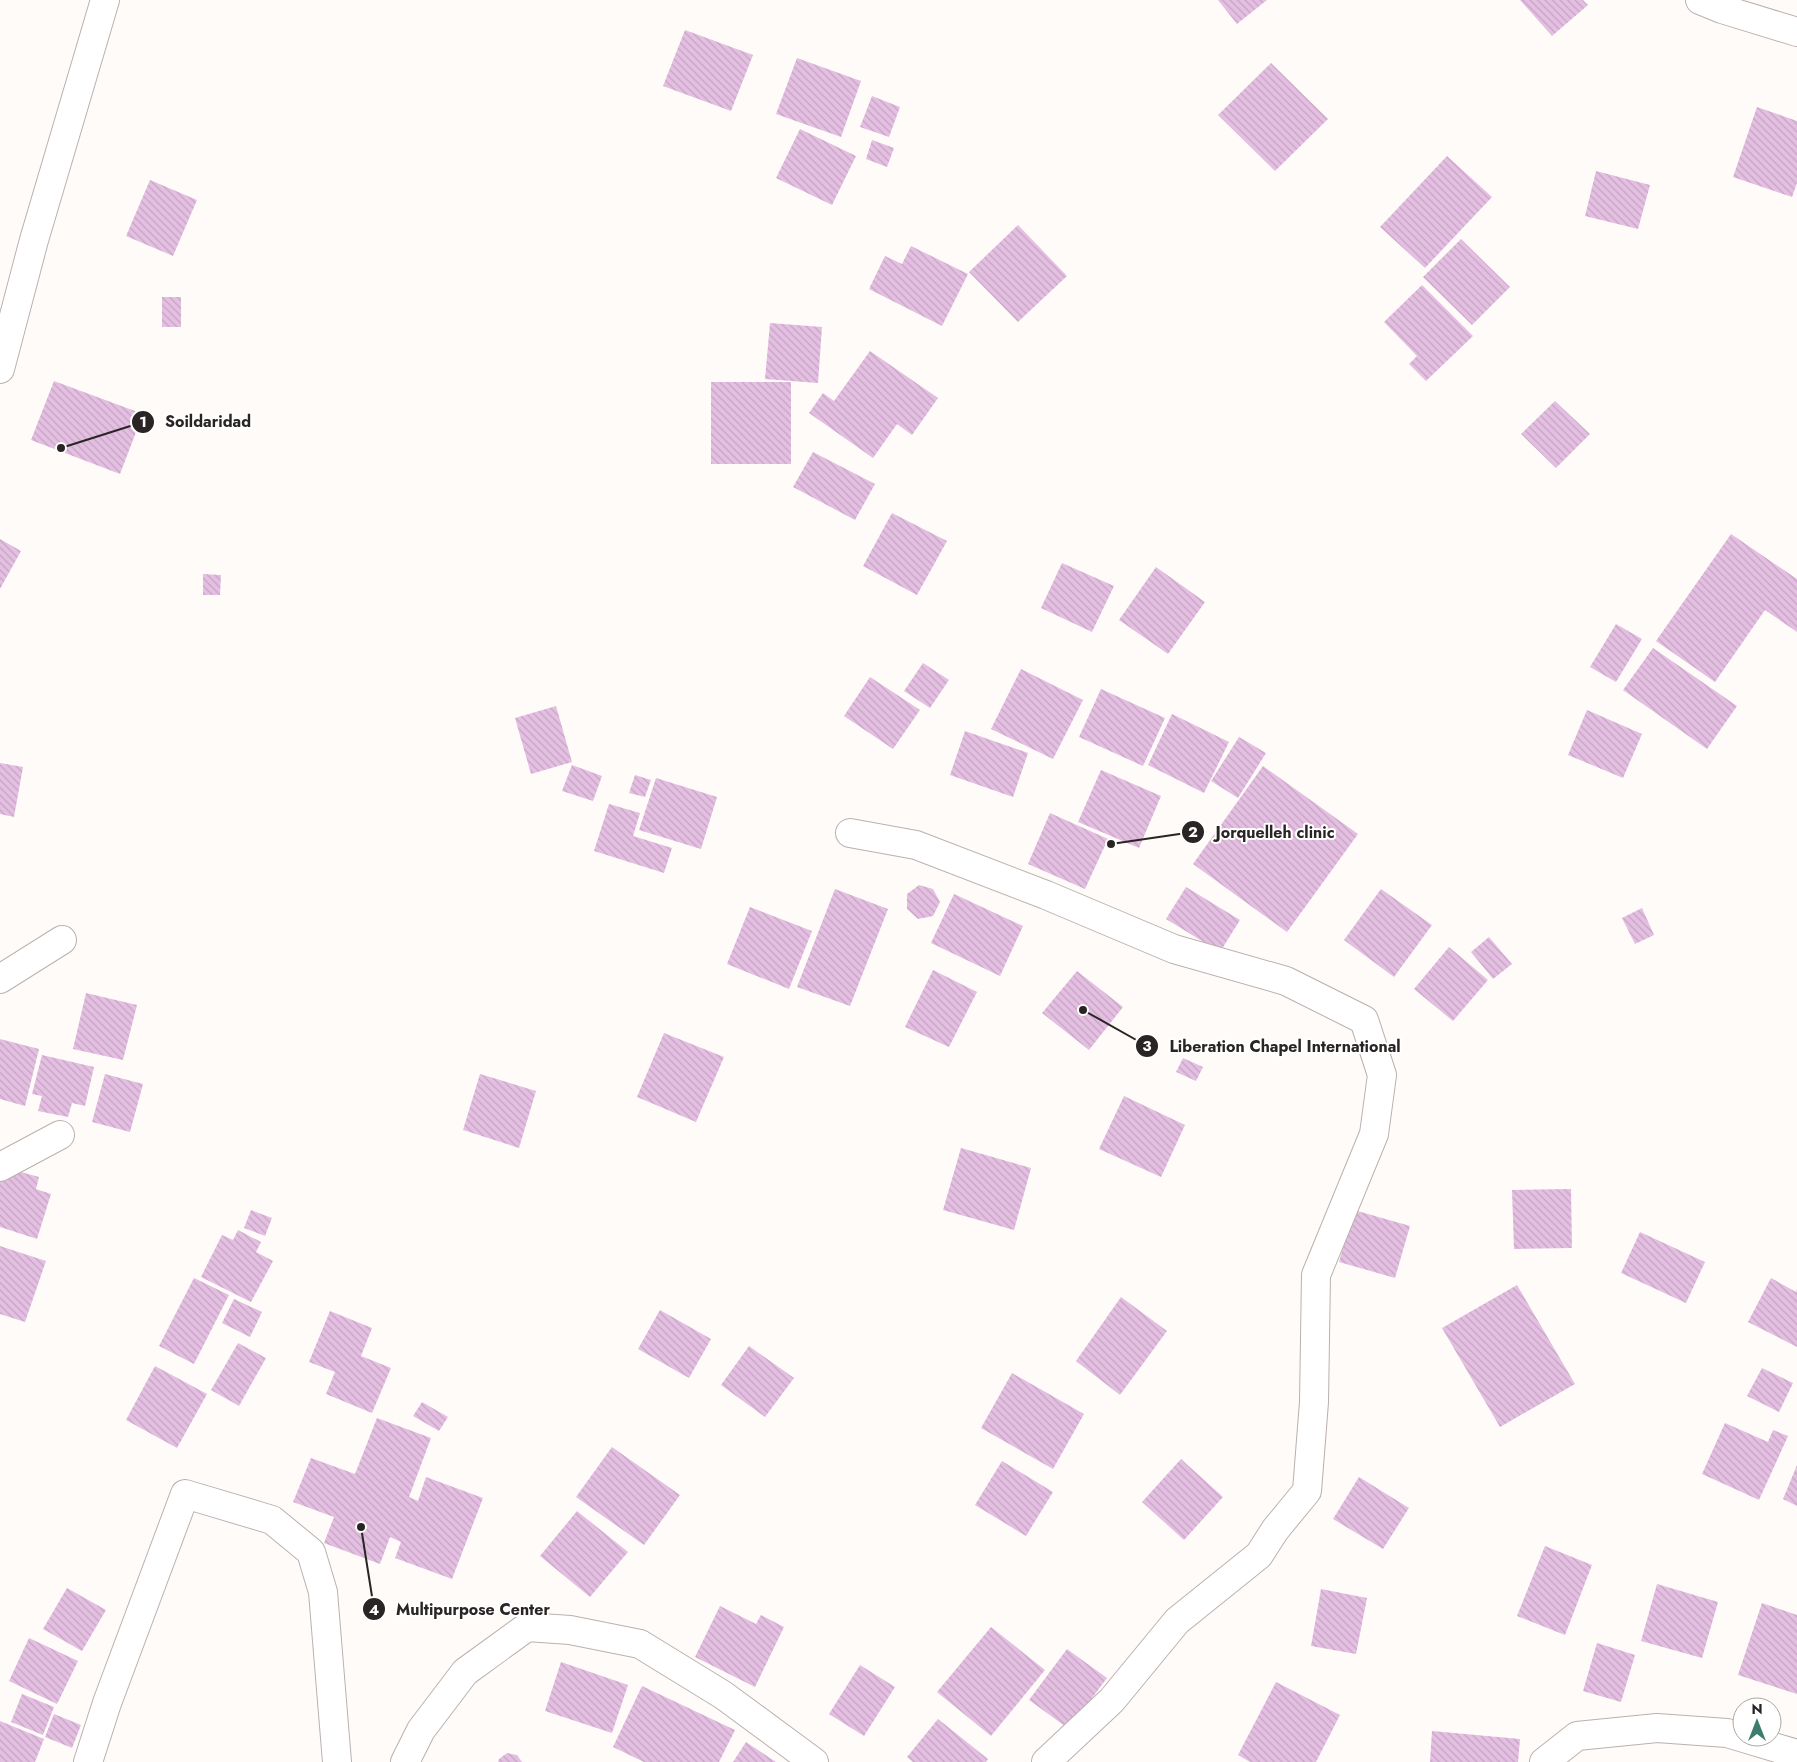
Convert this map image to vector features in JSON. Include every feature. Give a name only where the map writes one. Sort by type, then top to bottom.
[{"type":"street","points":[[0,369],[34,240],[105,0]]},
{"type":"street","points":[[1700,0],[1722,9],[1797,32]]},
{"type":"street","points":[[850,833],[916,846],[1046,895],[1174,949],[1286,982],[1364,1020],[1382,1075],[1374,1134],[1316,1275],[1314,1402],[1307,1490],[1275,1530],[1259,1555],[1177,1621],[1112,1700],[1046,1762]]},
{"type":"street","points":[[0,979],[62,940]]},
{"type":"street","points":[[0,1167],[60,1135]]},
{"type":"street","points":[[88,1762],[106,1703],[186,1494],[272,1520],[311,1552],[323,1592],[338,1762]]},
{"type":"street","points":[[405,1762],[421,1730],[465,1672],[527,1626],[570,1630],[640,1644],[723,1695],[814,1762]]},
{"type":"street","points":[[1544,1762],[1577,1736],[1657,1728],[1727,1733],[1797,1754]]},
{"type":"building","points":[[1218,0],[1267,0],[1237,24]]},
{"type":"building","points":[[1520,0],[1583,0],[1588,5],[1552,36]]},
{"type":"building","points":[[685,30],[753,55],[731,111],[663,86]]},
{"type":"building","points":[[797,58],[861,81],[841,137],[776,114]]},
{"type":"building","points":[[1271,63],[1328,119],[1275,171],[1218,115]]},
{"type":"building","points":[[872,96],[900,107],[889,137],[860,127]]},
{"type":"building","points":[[1757,107],[1797,121],[1797,183],[1792,197],[1733,177]]},
{"type":"building","points":[[800,129],[856,156],[832,205],[776,178]]},
{"type":"building","points":[[872,140],[894,148],[887,167],[866,159]]},
{"type":"building","points":[[1447,156],[1492,197],[1425,268],[1380,227]]},
{"type":"building","points":[[1596,171],[1650,185],[1638,229],[1585,216]]},
{"type":"building","points":[[150,180],[197,200],[173,256],[126,236]]},
{"type":"building","points":[[1018,225],[1067,276],[1018,322],[969,272]]},
{"type":"building","points":[[1461,239],[1510,287],[1472,325],[1423,277]]},
{"type":"building","points":[[911,246],[968,274],[942,326],[869,289],[885,256],[902,264]]},
{"type":"building","points":[[1422,285],[1473,336],[1426,381],[1409,364],[1417,356],[1384,322]]},
{"type":"building","points":[[162,297],[181,297],[181,327],[162,327]]},
{"type":"building","points":[[770,323],[822,327],[818,383],[765,379]]},
{"type":"building","points":[[870,351],[938,398],[912,435],[897,424],[873,458],[809,413],[823,393],[834,401]]},
{"type":"building","points":[[54,381],[143,414],[120,474],[31,440]]},
{"type":"building","points":[[711,382],[791,382],[791,464],[711,464]]},
{"type":"building","points":[[1555,401],[1590,434],[1556,468],[1521,434]]},
{"type":"building","points":[[813,452],[875,484],[855,520],[793,487]]},
{"type":"building","points":[[892,513],[947,541],[917,595],[863,566]]},
{"type":"building","points":[[1731,534],[1797,579],[1797,632],[1765,610],[1715,682],[1656,641]]},
{"type":"building","points":[[0,539],[21,551],[0,589]]},
{"type":"building","points":[[1062,563],[1114,586],[1092,632],[1041,608]]},
{"type":"building","points":[[1156,567],[1205,602],[1168,654],[1119,620]]},
{"type":"building","points":[[203,574],[221,575],[220,595],[203,595]]},
{"type":"building","points":[[1616,624],[1642,639],[1616,682],[1590,667]]},
{"type":"building","points":[[1653,648],[1737,706],[1707,749],[1623,690]]},
{"type":"building","points":[[923,663],[949,680],[930,708],[904,691]]},
{"type":"building","points":[[1021,669],[1083,700],[1053,759],[991,729]]},
{"type":"building","points":[[870,677],[920,710],[893,749],[844,716]]},
{"type":"building","points":[[1101,689],[1165,718],[1143,766],[1079,737]]},
{"type":"building","points":[[556,706],[572,762],[531,774],[515,718]]},
{"type":"building","points":[[1587,710],[1642,734],[1623,778],[1568,755]]},
{"type":"building","points":[[1172,714],[1229,742],[1204,793],[1148,765]]},
{"type":"building","points":[[965,731],[1028,753],[1013,797],[950,775]]},
{"type":"building","points":[[1239,737],[1266,753],[1238,798],[1211,781]]},
{"type":"building","points":[[0,763],[23,767],[14,817],[0,814]]},
{"type":"building","points":[[572,765],[602,776],[593,801],[562,791]]},
{"type":"building","points":[[1263,766],[1358,834],[1287,932],[1193,864]]},
{"type":"building","points":[[1101,770],[1161,796],[1139,848],[1078,822]]},
{"type":"building","points":[[635,775],[651,780],[645,797],[629,793]]},
{"type":"building","points":[[656,778],[717,797],[701,849],[639,830]]},
{"type":"building","points":[[609,804],[640,813],[633,836],[672,848],[664,873],[594,851]]},
{"type":"building","points":[[1050,813],[1108,839],[1085,889],[1028,864]]},
{"type":"building","points":[[919,885],[933,889],[940,902],[933,916],[918,919],[907,909],[907,894]]},
{"type":"building","points":[[1186,887],[1240,920],[1220,952],[1166,919]]},
{"type":"building","points":[[835,889],[888,909],[850,1006],[797,987]]},
{"type":"building","points":[[1381,889],[1432,925],[1394,977],[1344,940]]},
{"type":"building","points":[[954,894],[1023,926],[1000,976],[931,943]]},
{"type":"building","points":[[750,907],[812,931],[789,989],[727,964]]},
{"type":"building","points":[[1642,908],[1654,935],[1635,944],[1622,918]]},
{"type":"building","points":[[1489,937],[1512,964],[1493,979],[1471,952]]},
{"type":"building","points":[[1449,947],[1488,980],[1453,1021],[1414,989]]},
{"type":"building","points":[[933,970],[977,992],[949,1047],[905,1027]]},
{"type":"building","points":[[1077,971],[1123,1007],[1089,1050],[1042,1013]]},
{"type":"building","points":[[86,993],[137,1005],[123,1060],[73,1049]]},
{"type":"building","points":[[664,1033],[724,1057],[696,1122],[637,1097]]},
{"type":"building","points":[[0,1039],[39,1049],[25,1106],[0,1099]]},
{"type":"building","points":[[42,1055],[94,1067],[85,1106],[72,1103],[68,1117],[38,1111],[42,1096],[32,1094]]},
{"type":"building","points":[[1183,1058],[1203,1067],[1196,1081],[1176,1072]]},
{"type":"building","points":[[105,1074],[143,1084],[130,1132],[92,1122]]},
{"type":"building","points":[[480,1074],[536,1091],[519,1148],[463,1130]]},
{"type":"building","points":[[1124,1096],[1185,1125],[1161,1177],[1099,1149]]},
{"type":"building","points":[[961,1148],[1031,1168],[1014,1230],[943,1210]]},
{"type":"building","points":[[10,1169],[39,1177],[36,1189],[51,1194],[37,1239],[0,1227],[0,1179],[6,1181]]},
{"type":"building","points":[[1571,1189],[1572,1248],[1514,1249],[1512,1190]]},
{"type":"building","points":[[251,1210],[272,1218],[265,1236],[244,1228]]},
{"type":"building","points":[[1354,1210],[1410,1226],[1395,1278],[1339,1262]]},
{"type":"building","points":[[238,1230],[261,1242],[256,1252],[273,1261],[251,1302],[201,1277],[222,1235],[233,1240]]},
{"type":"building","points":[[1640,1232],[1705,1262],[1686,1303],[1621,1273]]},
{"type":"building","points":[[0,1246],[46,1261],[25,1322],[0,1314]]},
{"type":"building","points":[[194,1278],[229,1295],[194,1364],[159,1346]]},
{"type":"building","points":[[1771,1278],[1796,1292],[1797,1289],[1797,1347],[1748,1322]]},
{"type":"building","points":[[1517,1285],[1575,1384],[1500,1427],[1442,1328]]},
{"type":"building","points":[[1121,1297],[1167,1331],[1120,1395],[1076,1361]]},
{"type":"building","points":[[234,1299],[262,1312],[250,1337],[222,1323]]},
{"type":"building","points":[[660,1310],[711,1339],[689,1378],[638,1349]]},
{"type":"building","points":[[330,1311],[372,1328],[361,1356],[391,1368],[372,1413],[326,1394],[335,1372],[309,1362]]},
{"type":"building","points":[[238,1343],[266,1358],[239,1406],[211,1390]]},
{"type":"building","points":[[749,1346],[794,1378],[765,1417],[721,1385]]},
{"type":"building","points":[[155,1366],[207,1394],[177,1448],[126,1420]]},
{"type":"building","points":[[1762,1368],[1793,1383],[1779,1412],[1747,1396]]},
{"type":"building","points":[[1012,1373],[1084,1414],[1053,1469],[981,1428]]},
{"type":"building","points":[[422,1402],[448,1417],[439,1431],[413,1416]]},
{"type":"building","points":[[377,1418],[431,1438],[409,1497],[418,1501],[426,1477],[483,1498],[452,1579],[395,1558],[401,1542],[390,1537],[380,1564],[324,1543],[334,1517],[293,1502],[311,1458],[355,1474]]},
{"type":"building","points":[[1725,1423],[1768,1442],[1773,1430],[1788,1436],[1759,1500],[1702,1474]]},
{"type":"building","points":[[612,1447],[680,1495],[644,1545],[576,1497]]},
{"type":"building","points":[[1181,1459],[1223,1497],[1184,1540],[1142,1502]]},
{"type":"building","points":[[1002,1461],[1053,1492],[1026,1536],[975,1505]]},
{"type":"building","points":[[1797,1465],[1797,1506],[1783,1499]]},
{"type":"building","points":[[1359,1477],[1409,1508],[1383,1549],[1333,1519]]},
{"type":"building","points":[[577,1511],[628,1552],[590,1597],[540,1556]]},
{"type":"building","points":[[1545,1546],[1592,1565],[1565,1635],[1517,1616]]},
{"type":"building","points":[[1657,1584],[1718,1602],[1702,1658],[1641,1641]]},
{"type":"building","points":[[67,1588],[106,1610],[82,1651],[43,1629]]},
{"type":"building","points":[[1321,1589],[1367,1598],[1356,1654],[1311,1646]]},
{"type":"building","points":[[1762,1603],[1797,1615],[1797,1694],[1738,1675]]},
{"type":"building","points":[[720,1606],[756,1624],[761,1615],[784,1627],[755,1687],[695,1657]]},
{"type":"building","points":[[991,1627],[1045,1670],[991,1736],[937,1692]]},
{"type":"building","points":[[29,1638],[78,1661],[57,1704],[9,1681]]},
{"type":"building","points":[[1597,1643],[1635,1655],[1621,1702],[1583,1691]]},
{"type":"building","points":[[1067,1649],[1107,1678],[1069,1729],[1029,1700]]},
{"type":"building","points":[[561,1662],[628,1685],[612,1733],[545,1711]]},
{"type":"building","points":[[860,1665],[895,1687],[864,1736],[829,1714]]},
{"type":"building","points":[[1276,1682],[1340,1715],[1316,1762],[1250,1762],[1238,1755]]},
{"type":"building","points":[[642,1686],[735,1730],[719,1762],[644,1762],[613,1747]]},
{"type":"building","points":[[22,1694],[54,1707],[43,1735],[11,1722]]},
{"type":"building","points":[[54,1714],[81,1725],[72,1748],[45,1737]]},
{"type":"building","points":[[938,1719],[988,1759],[986,1762],[913,1762],[907,1757]]},
{"type":"building","points":[[0,1721],[44,1739],[35,1762],[0,1762]]},
{"type":"building","points":[[1432,1731],[1520,1739],[1518,1762],[1430,1762]]},
{"type":"building","points":[[746,1742],[776,1762],[733,1762]]},
{"type":"building","points":[[507,1753],[517,1755],[522,1762],[498,1762]]},
{"type":"place","name":"Soildaridad","points":[[61,448]]},
{"type":"place","name":"Jorquelleh clinic","points":[[1111,844]]},
{"type":"place","name":"Liberation Chapel International","points":[[1083,1010]]},
{"type":"place","name":"Multipurpose Center","points":[[361,1527]]}]
